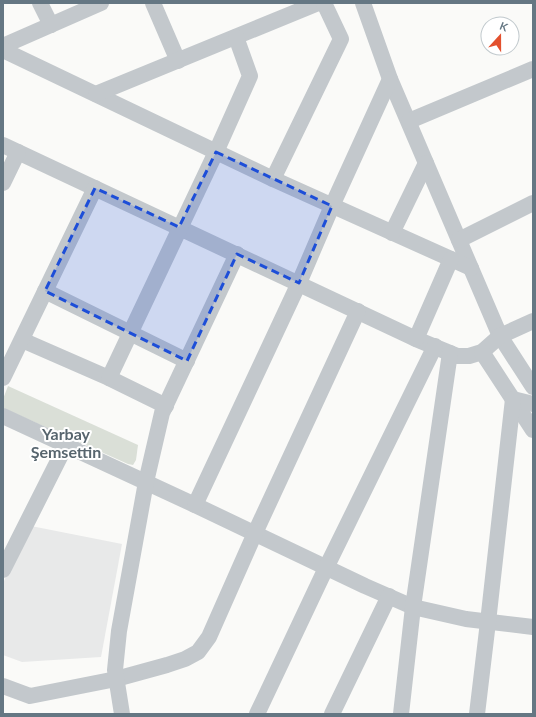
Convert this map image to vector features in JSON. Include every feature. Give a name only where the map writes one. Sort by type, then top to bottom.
[{"type":"street","points":[[40,3],[50,25]]},
{"type":"street","points":[[3,46],[101,3]]},
{"type":"street","points":[[152,3],[178,61]]},
{"type":"street","points":[[96,94],[318,3]]},
{"type":"street","points":[[273,179],[341,39],[324,3]]},
{"type":"street","points":[[363,3],[390,79],[500,336],[533,387]]},
{"type":"street","points":[[108,378],[216,152],[250,76],[236,37]]},
{"type":"street","points":[[3,50],[273,179],[471,268]]},
{"type":"street","points":[[409,121],[533,69]]},
{"type":"street","points":[[195,505],[298,283],[390,79]]},
{"type":"street","points":[[3,145],[416,339],[457,356],[469,356],[482,352],[500,336],[533,321]]},
{"type":"street","points":[[3,184],[18,152]]},
{"type":"street","points":[[392,233],[426,163]]},
{"type":"street","points":[[3,378],[95,188]]},
{"type":"street","points":[[459,240],[533,203]]},
{"type":"street","points":[[122,714],[115,670],[119,631],[146,482],[162,413],[237,254]]},
{"type":"street","points":[[416,339],[451,259]]},
{"type":"street","points":[[45,292],[187,361]]},
{"type":"street","points":[[3,686],[30,696],[116,678],[173,664],[198,652],[209,637],[255,533],[358,311]]},
{"type":"street","points":[[22,340],[108,378],[166,406]]},
{"type":"street","points":[[257,714],[434,346]]},
{"type":"street","points":[[482,352],[533,430]]},
{"type":"street","points":[[401,714],[413,607],[450,353]]},
{"type":"street","points":[[513,399],[533,404]]},
{"type":"street","points":[[477,714],[513,399]]},
{"type":"street","points":[[3,416],[255,533],[326,568],[413,607],[466,619],[533,627]]},
{"type":"street","points":[[3,570],[66,445]]},
{"type":"street","points":[[332,714],[389,596]]},
{"type":"highlighted area","points":[[216,152],[332,206],[299,283],[237,254],[187,361],[45,291],[95,188],[179,227]]},
{"type":"shaded area","points":[[8,386],[138,445],[136,460],[133,465],[3,408],[3,399]]},
{"type":"shaded area","points":[[31,526],[122,544],[101,657],[22,662],[3,655],[3,583]]},
{"type":"district","name":"Yarbay Şemsettin","points":[[66,443]]}]
